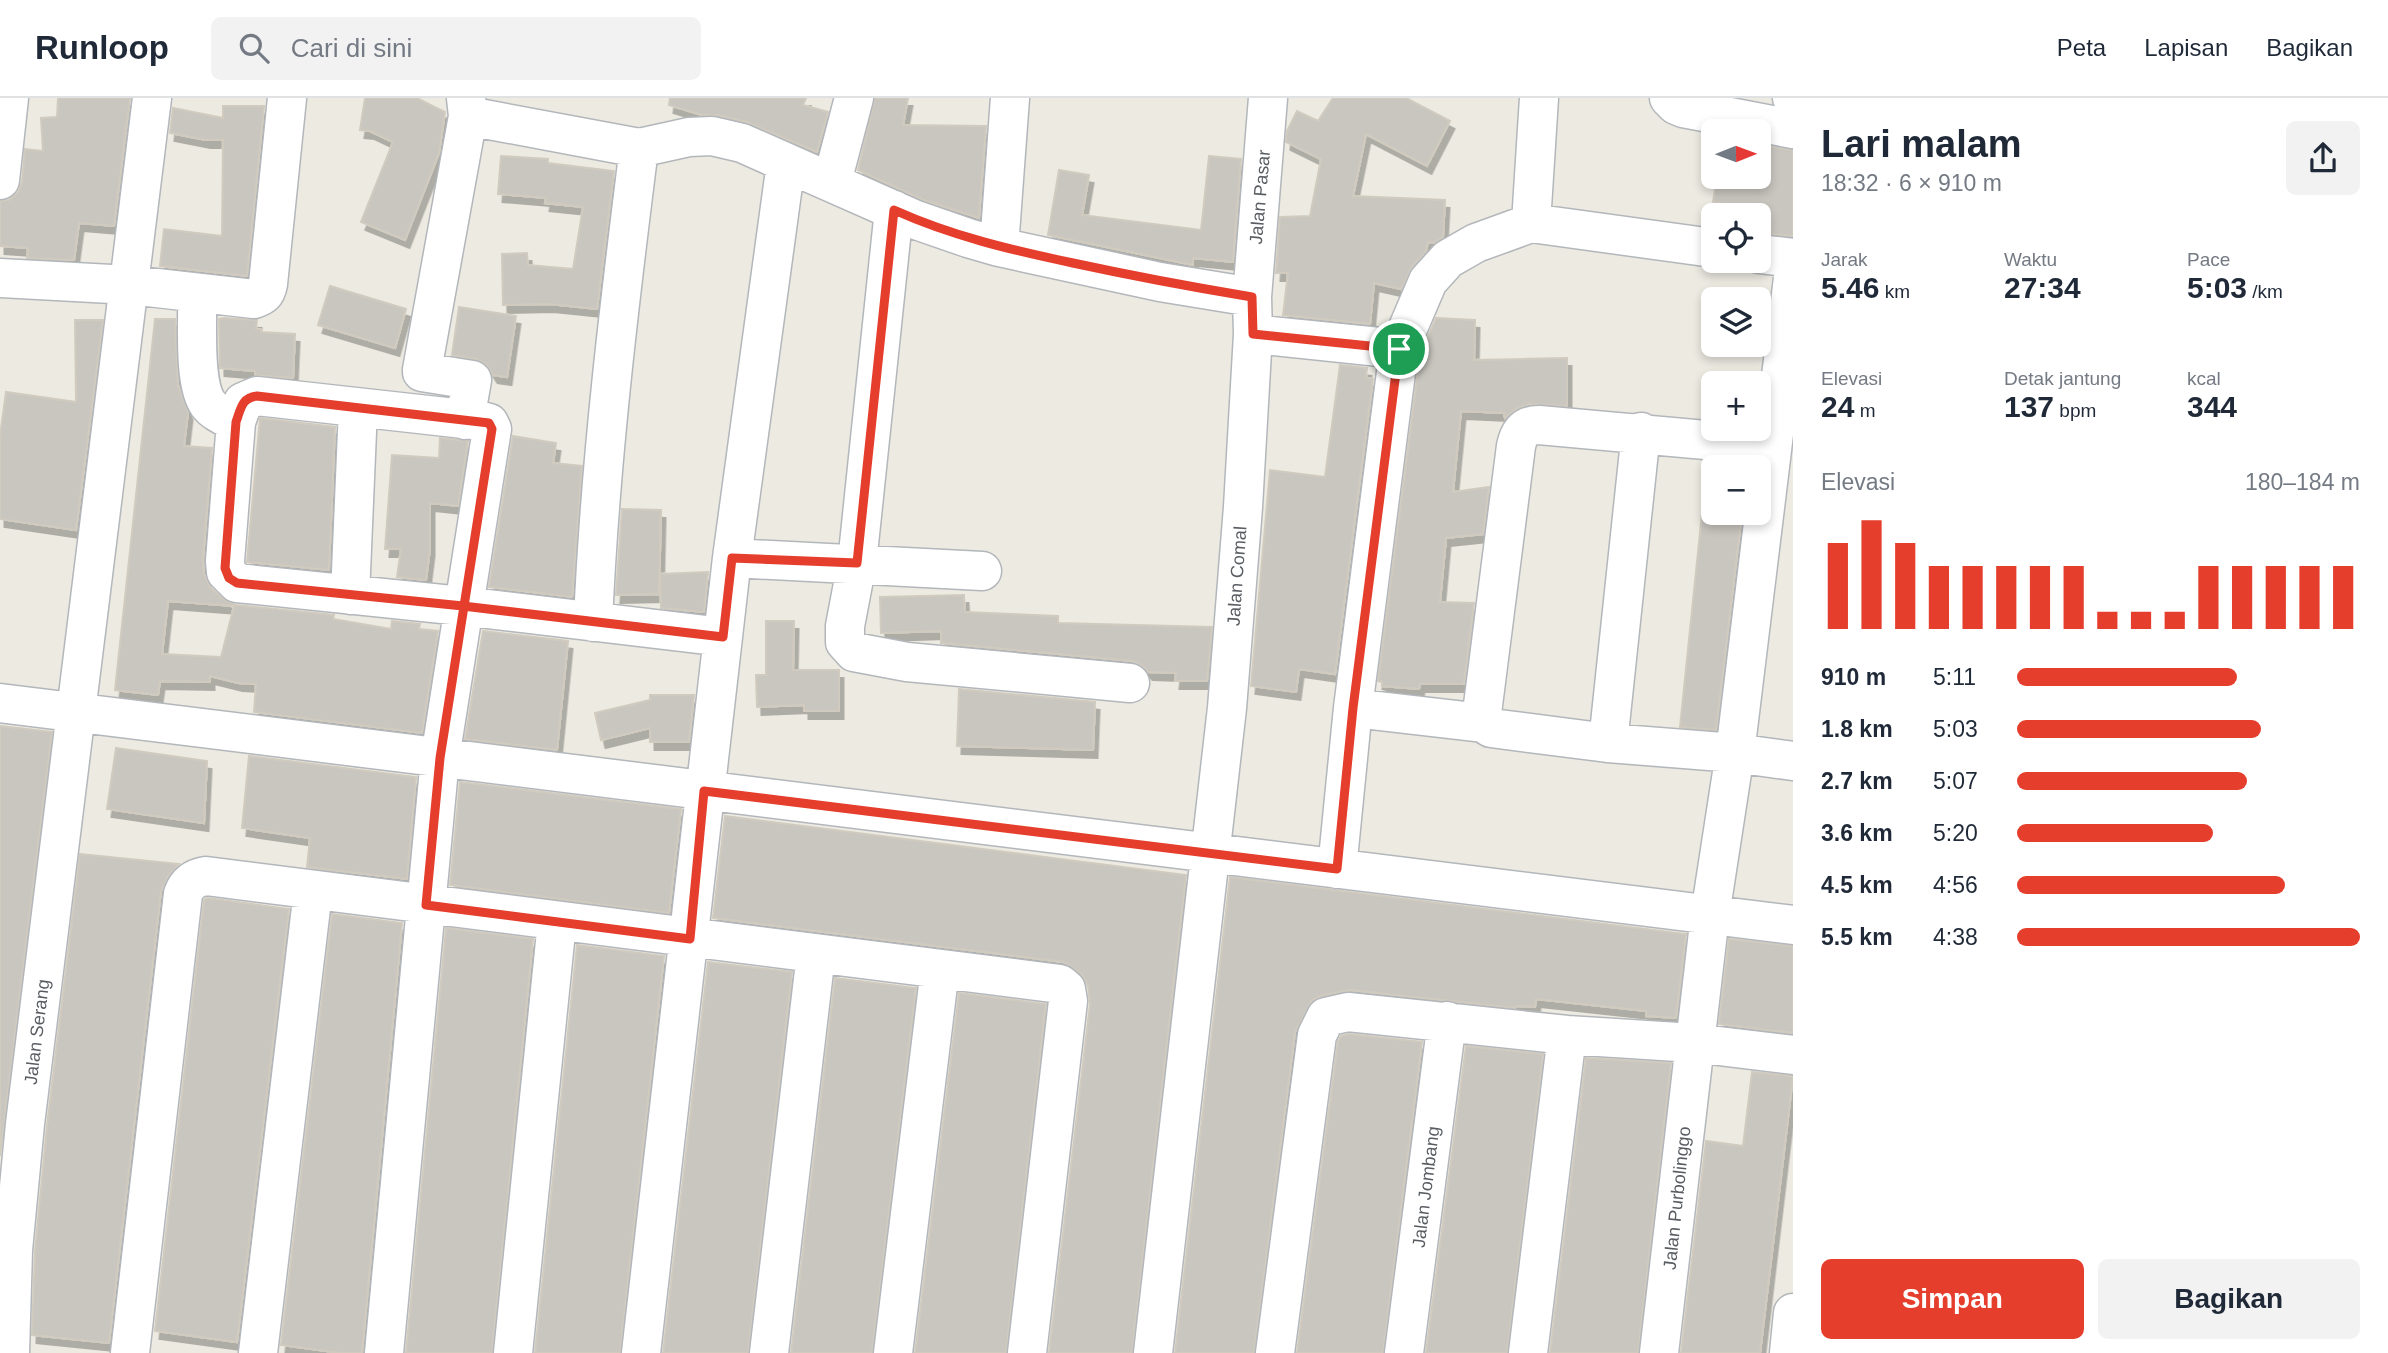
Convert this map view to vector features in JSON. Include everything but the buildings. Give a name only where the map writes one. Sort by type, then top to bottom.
[{"type":"street","points":[[0,180],[9,98]]},
{"type":"street","name":"Jalan Serang","points":[[10,1353],[6,1250],[13,1124],[76,713],[152,98]]},
{"type":"street","points":[[0,278],[130,285],[254,299],[266,293],[287,98]]},
{"type":"street","points":[[832,182],[854,98]]},
{"type":"street","points":[[999,247],[1010,98]]},
{"type":"street","name":"Jalan Pasar","points":[[1252,297],[1268,98]]},
{"type":"street","points":[[1531,223],[1539,98]]},
{"type":"street","points":[[1669,98],[1683,108],[1793,129]]},
{"type":"street","points":[[465,420],[472,380],[422,370],[467,107],[639,148],[689,137],[712,136],[742,143],[928,225],[999,247],[1160,282],[1252,297]]},
{"type":"street","points":[[593,622],[596,555],[616,323],[639,148]]},
{"type":"street","points":[[641,1353],[732,558],[786,163]]},
{"type":"street","points":[[894,210],[857,563],[845,642],[854,652],[908,662],[1130,684]]},
{"type":"street","points":[[1337,869],[1353,708],[1399,349],[1428,281],[1448,259],[1475,243],[1531,223],[1701,246]]},
{"type":"street","points":[[1771,255],[1793,258]]},
{"type":"street","name":"Jalan Purbolinggo","points":[[1659,1353],[1710,915],[1735,753],[1779,512],[1772,446],[1787,385],[1793,278]]},
{"type":"street","points":[[197,294],[199,379],[202,393],[209,406],[236,422]]},
{"type":"street","name":"Jalan Comal","points":[[1153,1353],[1227,708],[1253,334],[1252,297]]},
{"type":"street","points":[[1253,334],[1399,349]]},
{"type":"street","points":[[384,1353],[440,758],[463,606],[492,429],[489,423],[257,396],[243,402],[236,422],[225,561],[229,578],[237,583],[463,606],[723,637]]},
{"type":"street","points":[[349,595],[358,408]]},
{"type":"street","points":[[1483,723],[1518,437],[1521,431],[1533,425],[1641,432],[1772,446]]},
{"type":"street","points":[[1608,743],[1641,432]]},
{"type":"street","points":[[732,558],[982,571]]},
{"type":"street","points":[[0,703],[1793,925]]},
{"type":"street","points":[[1353,708],[1483,723],[1491,728],[1608,743],[1735,753],[1793,761]]},
{"type":"street","points":[[130,1353],[184,890],[194,879],[206,876],[690,939],[1054,982],[1066,989],[1068,995],[1027,1353]]},
{"type":"street","points":[[258,1353],[313,891]]},
{"type":"street","points":[[513,1353],[557,922]]},
{"type":"street","points":[[769,1353],[816,954]]},
{"type":"street","points":[[893,1353],[940,969]]},
{"type":"street","points":[[1275,1353],[1317,1035],[1326,1017],[1348,1012],[1567,1035],[1694,1043],[1793,1055]]},
{"type":"street","name":"Jalan Jombang","points":[[1404,1353],[1447,1021]]},
{"type":"street","points":[[1528,1353],[1567,1035]]},
{"type":"street","points":[[1788,1353],[1793,1313]]},
{"type":"route","points":[[1399,349],[1253,334],[1252,297],[1160,282],[999,247],[928,225],[894,210],[857,563],[732,558],[723,637],[463,606],[237,583],[229,578],[225,568],[236,422],[247,398],[257,396],[489,423],[492,429],[463,606],[440,758],[426,905],[690,939],[704,791],[1337,869],[1353,708],[1399,349]]}]
